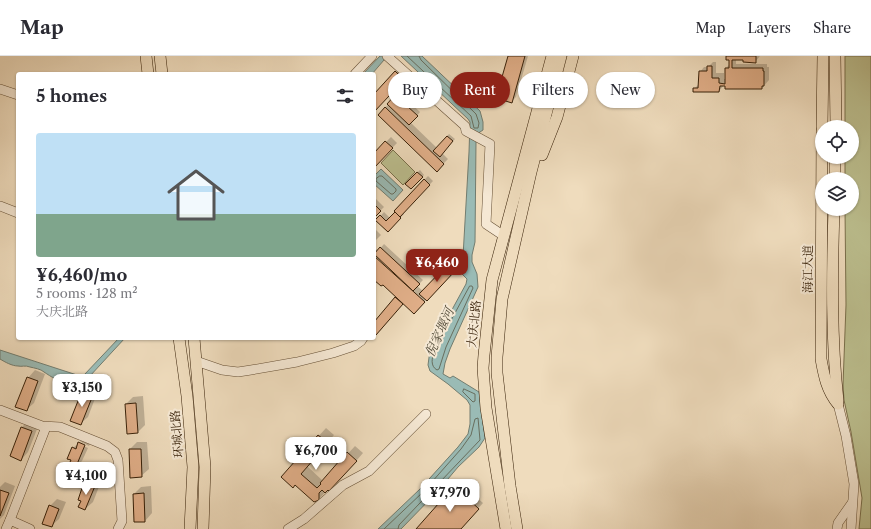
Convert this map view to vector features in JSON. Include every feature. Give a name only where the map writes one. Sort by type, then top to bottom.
[{"type":"main road","points":[[146,56],[148,72]]},
{"type":"main road","points":[[160,56],[162,72]]},
{"type":"main road","name":"大庆北路","points":[[506,529],[486,408],[483,368],[492,280],[552,56]]},
{"type":"main road","points":[[517,529],[510,486],[498,380],[497,357],[502,299],[531,172],[561,56]]},
{"type":"main road","points":[[531,172],[536,168],[540,161],[557,117],[573,56]]},
{"type":"main road","points":[[822,120],[823,56]]},
{"type":"main road","points":[[836,56],[836,120]]},
{"type":"main road","name":"海江大道","points":[[822,164],[821,359],[824,378],[832,397],[838,404]]},
{"type":"main road","name":"海江大道","points":[[834,216],[835,370],[838,404]]},
{"type":"main road","name":"环城北路","points":[[179,340],[187,396],[192,467],[190,529]]},
{"type":"main road","name":"环城北路","points":[[194,340],[205,467],[203,529]]},
{"type":"street","points":[[357,72],[372,56]]},
{"type":"street","points":[[387,56],[465,126],[466,131],[490,144],[486,224],[504,236]]},
{"type":"street","points":[[0,89],[16,94]]},
{"type":"street","points":[[0,206],[16,212]]},
{"type":"street","points":[[196,361],[222,370],[238,372],[297,362],[333,353],[354,346],[362,340]]},
{"type":"street","name":"海江大道","points":[[838,404],[846,436],[854,484],[850,529]]},
{"type":"street","points":[[0,410],[46,426],[60,427],[107,446],[115,452],[118,460],[122,521],[118,529]]},
{"type":"street","points":[[288,529],[304,519],[343,485],[369,471],[426,414]]},
{"type":"street","points":[[30,529],[8,525],[46,426]]},
{"type":"street","name":"海江大道","points":[[838,529],[838,523],[852,503]]},
{"type":"green space","points":[[845,56],[871,56],[871,529],[859,529],[862,498],[844,400],[843,385],[846,305],[845,216],[859,216],[859,172],[845,172],[845,164],[859,164],[859,120],[845,120]]},
{"type":"green space","points":[[393,150],[415,172],[403,185],[381,163]]},
{"type":"water","points":[[380,56],[391,56],[384,60],[374,72],[365,72]]},
{"type":"water","points":[[401,56],[422,56],[439,72],[418,72]]},
{"type":"water","points":[[442,75],[450,83],[450,102],[442,95]]},
{"type":"water","points":[[456,108],[477,108],[480,111],[483,122],[483,130],[477,134],[476,142],[475,242],[472,255],[472,262],[477,274],[478,287],[450,349],[443,374],[450,378],[453,376],[479,392],[485,438],[479,447],[458,467],[437,492],[401,529],[378,529],[420,489],[468,434],[470,424],[470,405],[467,400],[430,371],[428,365],[430,350],[466,284],[467,279],[462,274],[469,152],[470,122]]},
{"type":"water","points":[[381,169],[403,190],[393,201],[376,186],[376,174]]},
{"type":"water","points":[[117,340],[123,340],[89,377],[78,384],[66,384],[39,369],[6,363],[0,359],[0,350],[80,376],[84,375]]},
{"type":"building","points":[[508,56],[525,56],[521,72],[518,72],[518,81],[512,103],[510,102],[510,72],[503,72]]},
{"type":"building","points":[[726,56],[756,56],[756,63],[743,62],[743,60],[732,60],[732,68],[763,68],[764,86],[762,86],[762,89],[725,89],[725,86],[720,86],[719,92],[693,92],[693,88],[698,88],[699,71],[707,71],[707,66],[712,66],[712,78],[719,78],[719,83],[725,84],[725,68],[729,68],[729,60],[726,60]]},
{"type":"building","points":[[388,79],[388,97],[376,110],[376,92]]},
{"type":"building","points":[[385,107],[444,164],[437,172],[378,115]]},
{"type":"building","points":[[391,108],[409,108],[418,116],[409,125]]},
{"type":"building","points":[[447,136],[453,141],[440,157],[433,151]]},
{"type":"building","points":[[385,141],[393,148],[376,166],[376,151]]},
{"type":"building","points":[[417,172],[423,177],[411,189],[405,184]]},
{"type":"building","points":[[424,179],[430,185],[400,217],[394,211]]},
{"type":"building","points":[[376,206],[381,211],[376,216]]},
{"type":"building","points":[[395,212],[401,218],[388,232],[376,221],[376,219],[380,215],[386,221]]},
{"type":"building","points":[[380,247],[420,284],[413,291],[376,256],[376,252]]},
{"type":"building","points":[[376,258],[425,302],[414,314],[383,285],[381,286],[376,282]]},
{"type":"building","points":[[448,264],[455,271],[427,301],[419,294]]},
{"type":"building","points":[[395,297],[403,304],[376,335],[376,320]]},
{"type":"building","points":[[27,377],[38,381],[27,411],[15,407]]},
{"type":"building","points":[[82,391],[93,395],[81,425],[70,421]]},
{"type":"building","points":[[136,403],[138,433],[127,434],[125,404]]},
{"type":"building","points":[[21,427],[32,431],[21,461],[10,456]]},
{"type":"building","points":[[318,435],[328,443],[301,474],[317,488],[347,452],[357,461],[329,491],[328,490],[325,493],[322,490],[319,493],[319,500],[314,502],[295,485],[293,488],[281,477]]},
{"type":"building","points":[[78,442],[85,445],[75,469],[68,466],[71,460],[67,459],[72,447],[76,449]]},
{"type":"building","points":[[129,449],[141,449],[142,477],[130,478]]},
{"type":"building","points":[[89,483],[95,486],[85,510],[78,507],[81,501],[78,500],[82,488],[86,489]]},
{"type":"building","points":[[454,486],[479,509],[461,529],[416,529]]},
{"type":"building","points":[[0,490],[9,493],[0,516]]},
{"type":"building","points":[[144,493],[145,522],[134,522],[133,494]]},
{"type":"building","points":[[49,505],[59,509],[52,527],[42,524]]},
{"type":"water label","name":"倪家堰河","points":[[439,332]]}]
